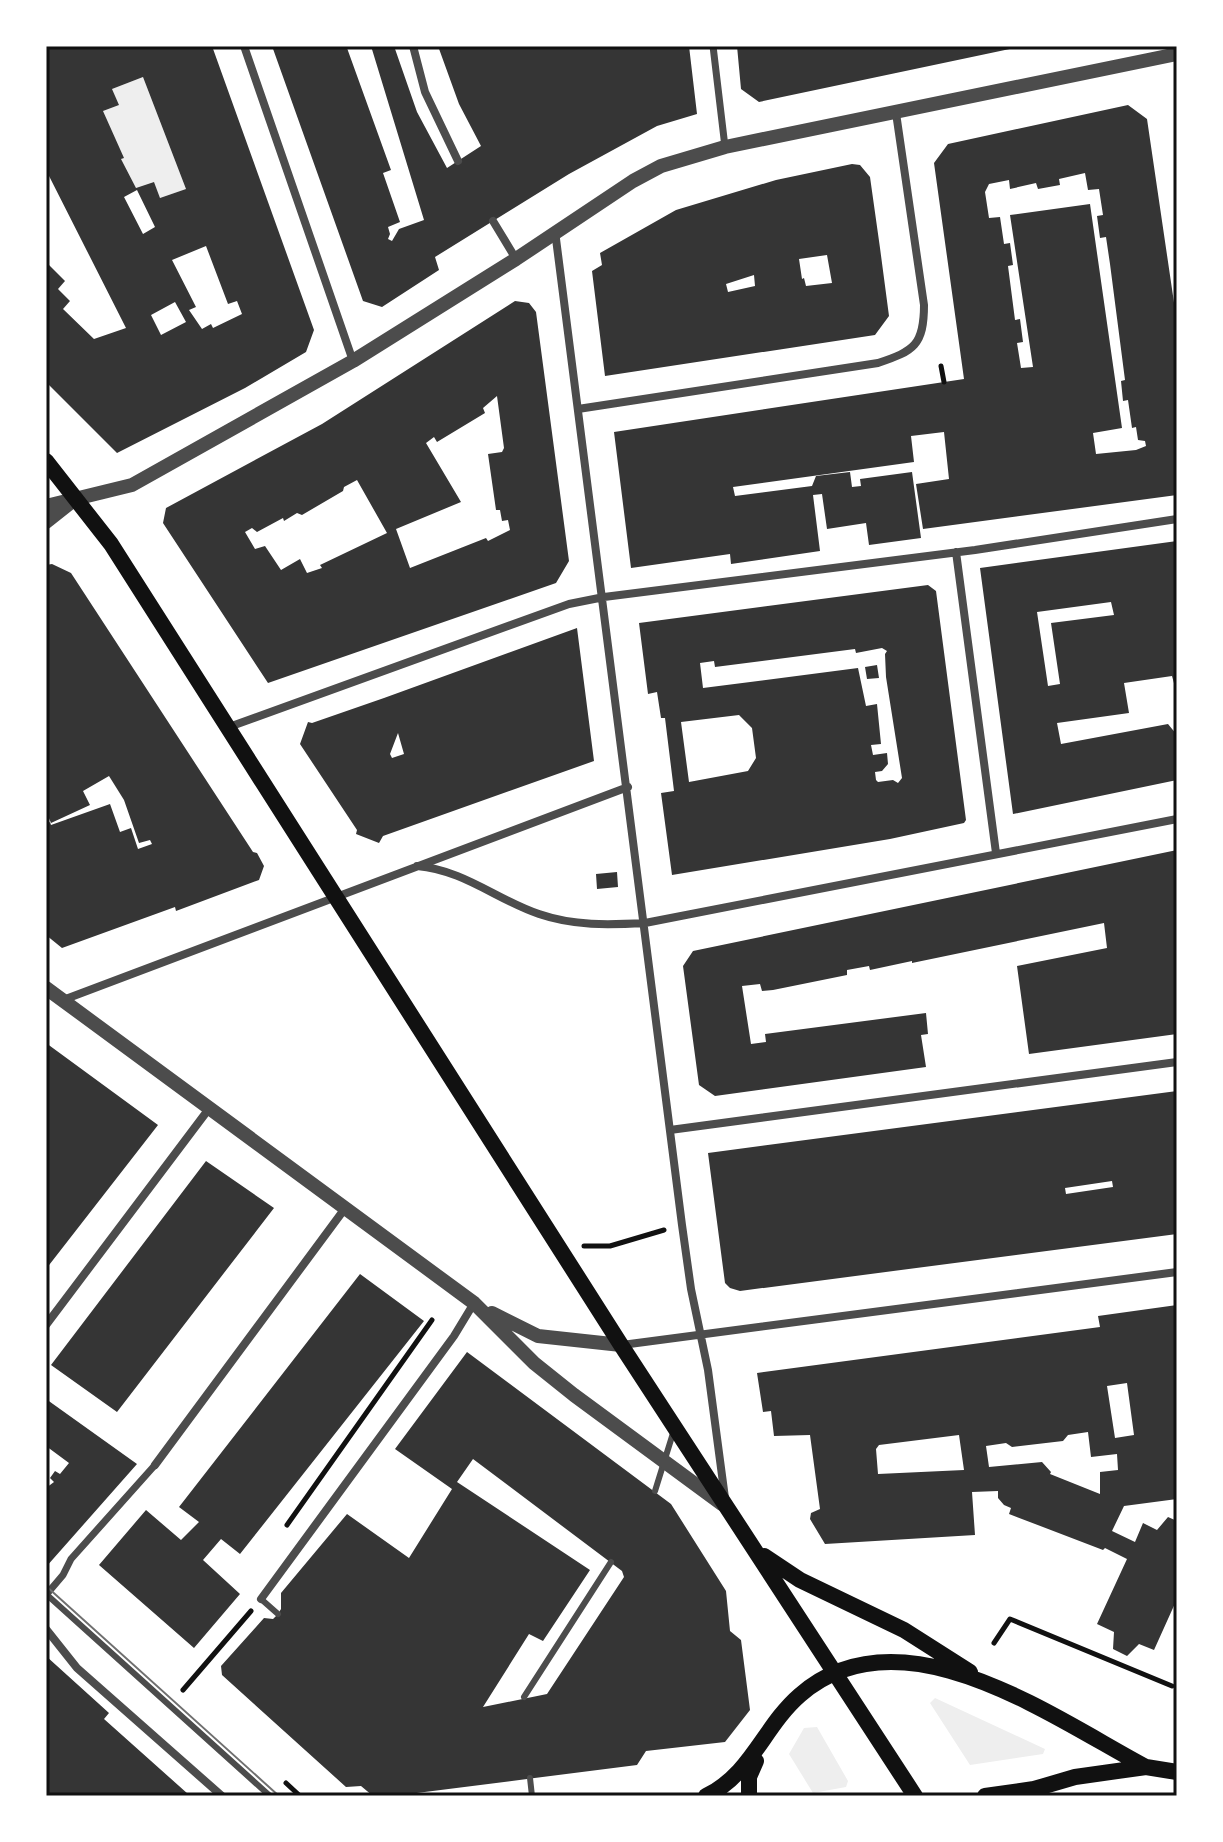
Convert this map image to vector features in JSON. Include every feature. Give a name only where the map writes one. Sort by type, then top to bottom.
[{"type":"main road","points":[[46,461],[111,544],[621,1345],[915,1796]]},
{"type":"main road","points":[[751,1545],[800,1580],[904,1630],[989,1685],[1146,1767]]},
{"type":"main road","points":[[706,1796],[722,1789],[736,1777],[795,1700],[813,1684],[835,1672],[861,1664],[911,1662],[989,1685]]},
{"type":"main road","points":[[749,1796],[749,1777],[765,1737]]},
{"type":"main road","points":[[985,1796],[1034,1789],[1075,1777],[1146,1767],[1177,1772]]},
{"type":"street","points":[[244,46],[353,361]]},
{"type":"street","points":[[413,46],[425,92],[458,161]]},
{"type":"street","points":[[713,46],[725,147]]},
{"type":"street","points":[[46,506],[132,485],[353,361],[661,166],[725,147],[1177,55],[1175,46]]},
{"type":"street","points":[[578,409],[878,363],[913,349],[924,326],[924,305],[896,113]]},
{"type":"street","points":[[493,221],[516,259]]},
{"type":"street","points":[[555,231],[691,1289],[708,1370],[726,1507]]},
{"type":"street","points":[[46,522],[77,498]]},
{"type":"street","points":[[229,727],[569,604],[1177,519]]},
{"type":"street","points":[[956,552],[996,853]]},
{"type":"street","points":[[61,1000],[628,787]]},
{"type":"street","points":[[417,866],[456,873],[536,913],[555,919],[590,926],[645,923],[1177,819]]},
{"type":"street","points":[[46,988],[474,1303],[544,1371],[726,1507]]},
{"type":"street","points":[[670,1130],[1177,1062]]},
{"type":"street","points":[[46,1325],[208,1110]]},
{"type":"street","points":[[46,1594],[63,1575],[71,1559],[155,1465],[346,1207]]},
{"type":"street","points":[[474,1303],[538,1336],[621,1345],[1177,1272]]},
{"type":"street","points":[[261,1599],[454,1336],[474,1303]]},
{"type":"street","points":[[46,1629],[77,1668],[222,1796]]},
{"type":"lane","points":[[655,1491],[675,1427]]},
{"type":"lane","points":[[524,1697],[611,1562]]},
{"type":"lane","points":[[46,1594],[270,1796]]},
{"type":"lane","points":[[261,1599],[278,1614]]},
{"type":"lane","points":[[530,1778],[532,1796]]},
{"type":"path","points":[[941,366],[944,382]]},
{"type":"path","points":[[610,1246],[660,1231]]},
{"type":"path","points":[[994,1643],[1010,1619],[1172,1686]]},
{"type":"shaded area","points":[[143,77],[186,189],[160,198],[154,182],[136,188],[103,111],[119,105],[112,89]]},
{"type":"shaded area","points":[[935,1698],[1045,1749],[1043,1754],[970,1765],[930,1703]]},
{"type":"shaded area","points":[[817,1727],[848,1781],[846,1787],[813,1793],[789,1754],[804,1728]]},
{"type":"building","points":[[46,46],[212,46],[314,330],[306,352],[245,388],[117,453],[46,382],[46,262],[65,281],[58,289],[70,301],[63,309],[94,339],[126,328],[46,170]],"holes":[[[143,77],[186,189],[160,198],[154,182],[136,188],[103,111],[119,105],[112,89]],[[137,190],[155,227],[143,234],[124,197]],[[206,246],[228,304],[237,301],[242,314],[213,328],[211,324],[202,329],[189,310],[196,307],[172,260]],[[175,302],[186,322],[161,335],[151,315]]]},
{"type":"building","points":[[272,46],[353,46],[347,48],[391,170],[383,173],[400,222],[388,227],[388,239],[392,241],[399,229],[424,220],[371,46],[394,46],[417,112],[447,168],[481,146],[459,104],[438,46],[689,46],[697,114],[657,126],[569,174],[435,257],[439,270],[382,307],[363,301]]},
{"type":"building","points":[[737,46],[1019,47],[759,102],[741,89]]},
{"type":"building","points":[[1128,105],[1147,119],[1177,323],[1177,495],[923,529],[916,484],[949,479],[944,432],[911,436],[914,462],[733,487],[735,496],[812,486],[816,476],[850,472],[852,487],[861,486],[860,479],[912,472],[921,538],[869,545],[866,523],[827,529],[822,494],[813,495],[820,551],[731,564],[730,554],[631,568],[614,432],[964,379],[934,163],[948,144]],"holes":[[[1085,173],[1088,190],[1099,189],[1103,215],[1097,216],[1100,238],[1106,237],[1110,264],[1125,380],[1121,381],[1123,401],[1128,400],[1132,428],[1136,427],[1138,440],[1145,441],[1146,446],[1136,450],[1096,454],[1093,433],[1122,428],[1090,204],[1010,215],[1033,367],[1021,368],[1017,343],[1023,342],[1020,319],[1015,320],[1008,266],[1013,265],[1010,243],[1004,244],[1000,217],[989,218],[985,192],[989,184],[1009,180],[1010,189],[1036,183],[1038,189],[1060,185],[1059,179]]]},
{"type":"building","points":[[852,164],[860,165],[870,177],[889,316],[875,335],[605,376],[592,271],[602,265],[600,253],[676,210],[776,180]],"holes":[[[827,255],[832,283],[806,286],[799,259]],[[754,275],[755,286],[728,292],[726,284]]]},
{"type":"building","points":[[515,301],[529,303],[536,312],[569,561],[556,583],[268,683],[163,523],[166,508],[322,424]],"holes":[[[497,396],[504,448],[502,452],[488,454],[496,510],[500,510],[502,521],[508,520],[510,530],[488,541],[486,538],[410,568],[396,529],[461,502],[426,443],[434,437],[437,442],[485,413],[483,408]],[[357,480],[387,533],[320,565],[322,568],[307,573],[300,559],[281,570],[265,546],[255,549],[245,532],[252,528],[257,532],[283,518],[284,521],[297,513],[302,515]]]},
{"type":"building","points":[[1177,541],[1177,694],[1172,676],[1124,683],[1129,713],[1057,723],[1061,744],[1168,724],[1177,735],[1177,780],[1013,814],[980,568]],"holes":[[[1111,602],[1114,615],[1051,623],[1060,684],[1048,686],[1037,612]]]},
{"type":"building","points":[[52,564],[71,573],[264,866],[259,880],[62,948],[46,935],[46,824],[50,822],[51,825],[110,804],[120,832],[131,828],[138,849],[152,844],[150,840],[139,843],[124,800],[109,776],[83,791],[90,805],[51,823],[46,811],[46,565]]},
{"type":"building","points":[[928,585],[936,591],[966,820],[964,823],[890,839],[672,875],[661,793],[674,791],[665,718],[661,718],[657,692],[648,694],[639,623]],"holes":[[[882,648],[887,651],[886,677],[902,778],[898,783],[876,780],[875,772],[882,771],[888,764],[887,753],[873,755],[871,745],[881,744],[877,704],[866,706],[858,668],[703,688],[700,663],[714,661],[715,667]],[[739,715],[752,728],[756,758],[748,771],[689,782],[681,722]]]},
{"type":"building","points":[[577,628],[594,761],[383,836],[379,843],[356,834],[357,830],[300,744],[308,722],[384,698]],"holes":[[[398,733],[404,754],[392,758],[390,754]]]},
{"type":"building","points":[[877,665],[879,678],[867,679],[865,667]]},
{"type":"building","points":[[1177,850],[1177,1034],[1029,1054],[1017,966],[1107,948],[1104,923],[912,963],[870,970],[869,966],[847,970],[847,975],[773,990],[762,991],[760,984],[742,986],[751,1044],[766,1042],[765,1034],[926,1013],[928,1034],[921,1035],[926,1067],[715,1096],[699,1085],[683,966],[693,951]]},
{"type":"building","points":[[617,872],[618,887],[597,889],[596,874]]},
{"type":"building","points":[[46,1043],[158,1125],[46,1269]]},
{"type":"building","points":[[1177,1091],[1177,1234],[740,1291],[725,1283],[708,1153]],"holes":[[[1112,1181],[1113,1187],[1066,1194],[1065,1188]]]},
{"type":"building","points":[[206,1161],[274,1208],[117,1412],[51,1365]]},
{"type":"building","points":[[360,1274],[424,1321],[240,1554],[221,1539],[203,1560],[240,1594],[194,1648],[99,1565],[146,1510],[181,1540],[199,1522],[179,1507]]},
{"type":"building","points":[[1177,1305],[1177,1499],[1124,1506],[1112,1531],[1135,1542],[1143,1523],[1157,1530],[1168,1517],[1177,1521],[1177,1599],[1154,1650],[1139,1644],[1127,1656],[1113,1649],[1114,1632],[1097,1624],[1127,1559],[1105,1548],[1103,1550],[1009,1514],[1011,1508],[998,1498],[998,1491],[972,1492],[975,1535],[825,1544],[810,1519],[811,1513],[820,1509],[810,1435],[774,1436],[771,1411],[763,1412],[757,1373],[1100,1327],[1098,1316]],"holes":[[[1127,1383],[1134,1435],[1115,1438],[1107,1386]],[[1088,1432],[1091,1457],[1117,1454],[1118,1470],[1100,1472],[1100,1494],[1050,1474],[1042,1462],[989,1467],[986,1446],[1006,1443],[1012,1447],[1063,1441],[1068,1435]],[[959,1435],[964,1470],[878,1474],[876,1449],[879,1445]]]},
{"type":"building","points":[[467,1352],[671,1504],[726,1591],[730,1631],[741,1640],[750,1710],[725,1742],[646,1751],[637,1765],[393,1796],[373,1796],[361,1786],[346,1787],[222,1675],[221,1666],[264,1618],[273,1619],[278,1614],[281,1593],[347,1514],[409,1558],[452,1489],[395,1449]],"holes":[[[473,1459],[622,1571],[624,1577],[547,1694],[483,1707],[529,1634],[543,1641],[590,1570],[457,1482]]]},
{"type":"building","points":[[46,1399],[137,1464],[46,1567],[46,1488],[54,1482],[50,1478],[55,1471],[60,1474],[69,1463],[46,1446]]},
{"type":"building","points":[[46,1656],[109,1713],[104,1719],[187,1796],[48,1796]]},
{"type":"tram line","points":[[46,1586],[279,1796]]}]
